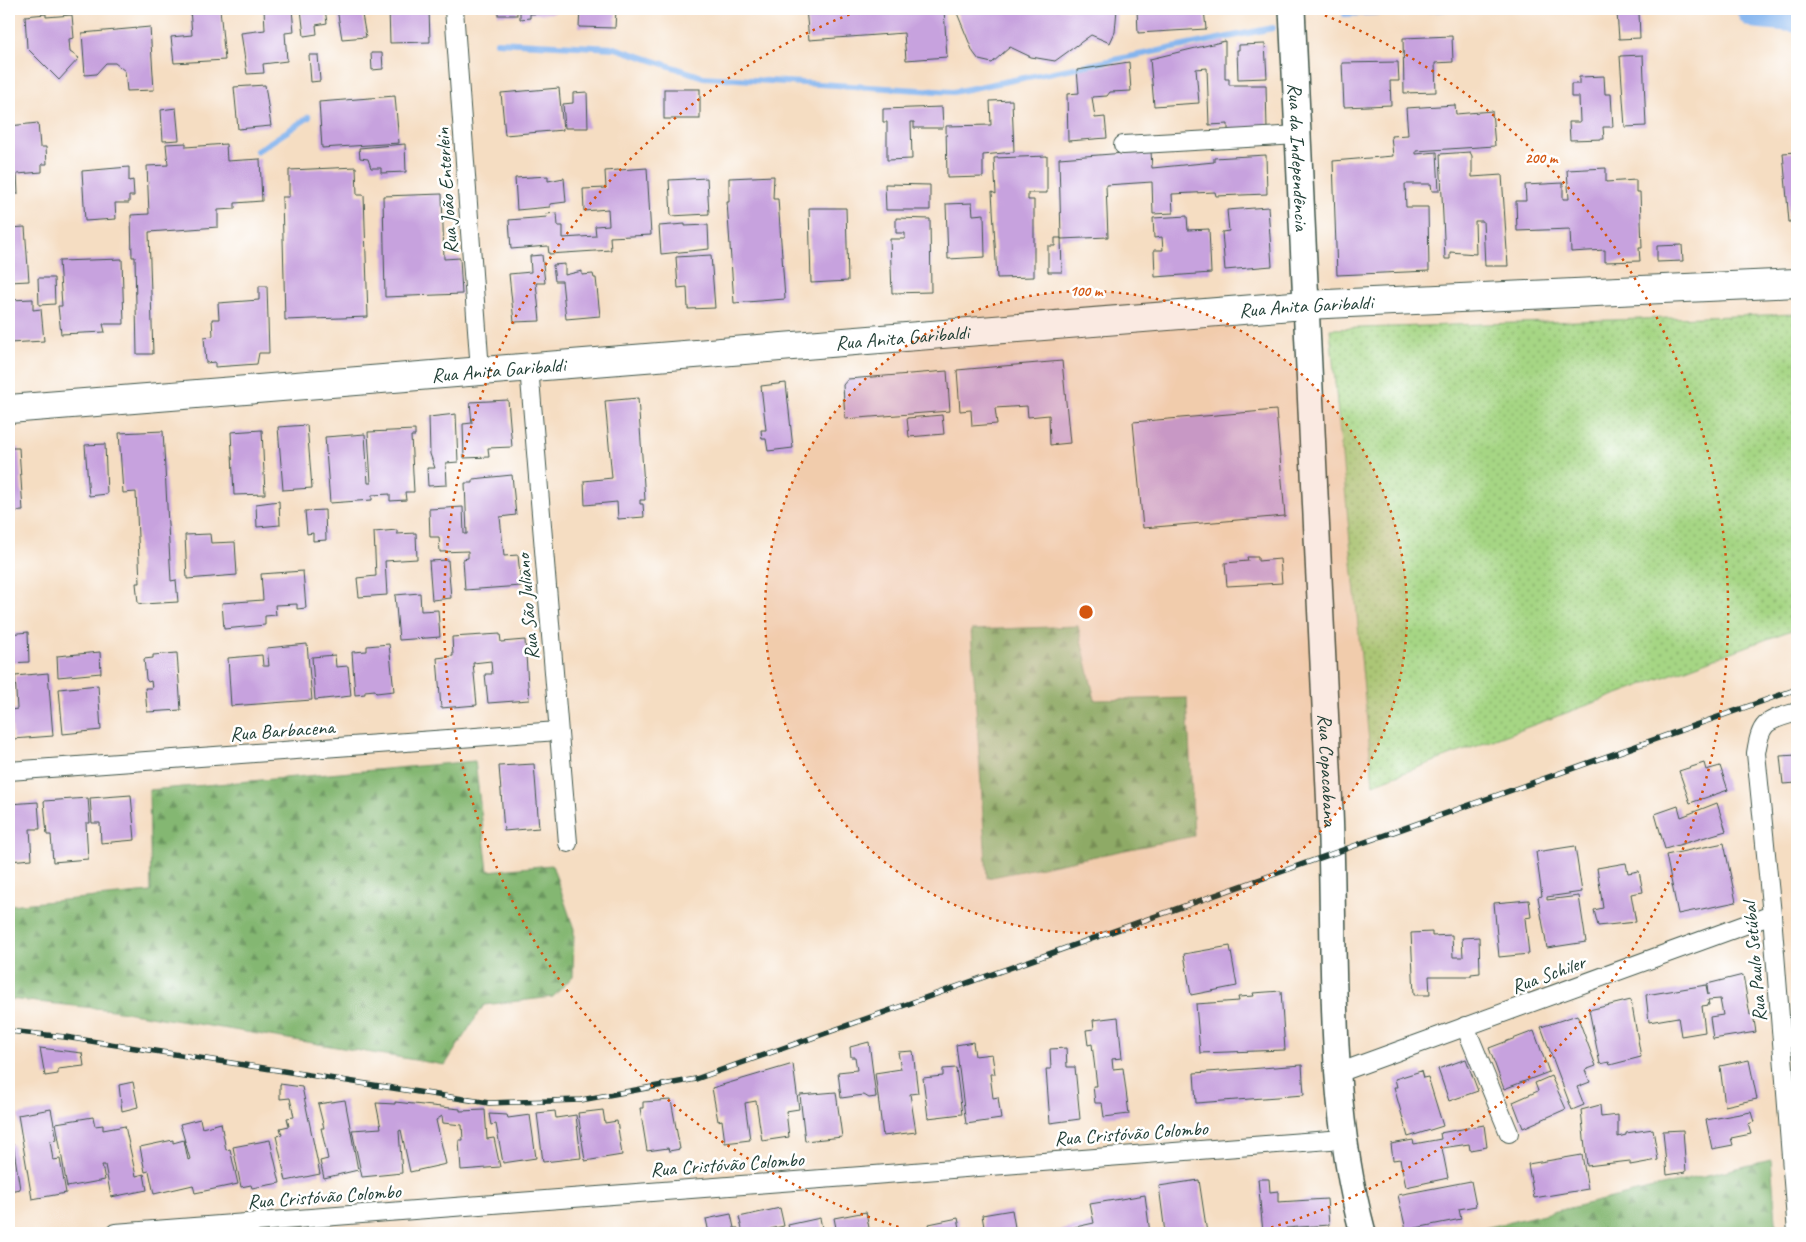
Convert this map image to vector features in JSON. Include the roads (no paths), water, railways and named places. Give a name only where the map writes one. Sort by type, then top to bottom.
[{"type":"main road","name":"Rua da Independência","points":[[1292,9],[1305,305]]},
{"type":"main road","name":"Rua Anita Garibaldi","points":[[9,408],[1305,305],[1797,283]]},
{"type":"main road","name":"Rua Copacabana","points":[[1305,305],[1332,854],[1338,1073],[1343,1139],[1351,1188],[1363,1233]]},
{"type":"street","name":"Rua João Enterlein","points":[[454,9],[480,371]]},
{"type":"street","points":[[1123,145],[1298,135]]},
{"type":"street","name":"Rua São Juliano","points":[[529,367],[568,843]]},
{"type":"street","name":"Rua Paulo Setúbal","points":[[1797,712],[1771,720],[1759,732],[1756,753],[1772,915],[1791,1072],[1797,1233]]},
{"type":"street","name":"Rua Barbacena","points":[[9,771],[558,731]]},
{"type":"street","name":"Rua Schiler","points":[[1338,1073],[1772,915]]},
{"type":"street","points":[[1465,1026],[1509,1133]]},
{"type":"street","name":"Rua Cristóvão Colombo","points":[[115,1233],[1343,1139]]},
{"type":"waterway","points":[[1345,14],[1443,9]]},
{"type":"waterway","points":[[1756,9],[1797,13]]},
{"type":"waterway","points":[[497,42],[615,48],[703,77],[953,92],[1273,28]]},
{"type":"waterway","points":[[257,151],[309,117]]},
{"type":"railway","points":[[9,1031],[65,1037],[489,1103],[581,1100],[696,1079],[1797,689]]}]
